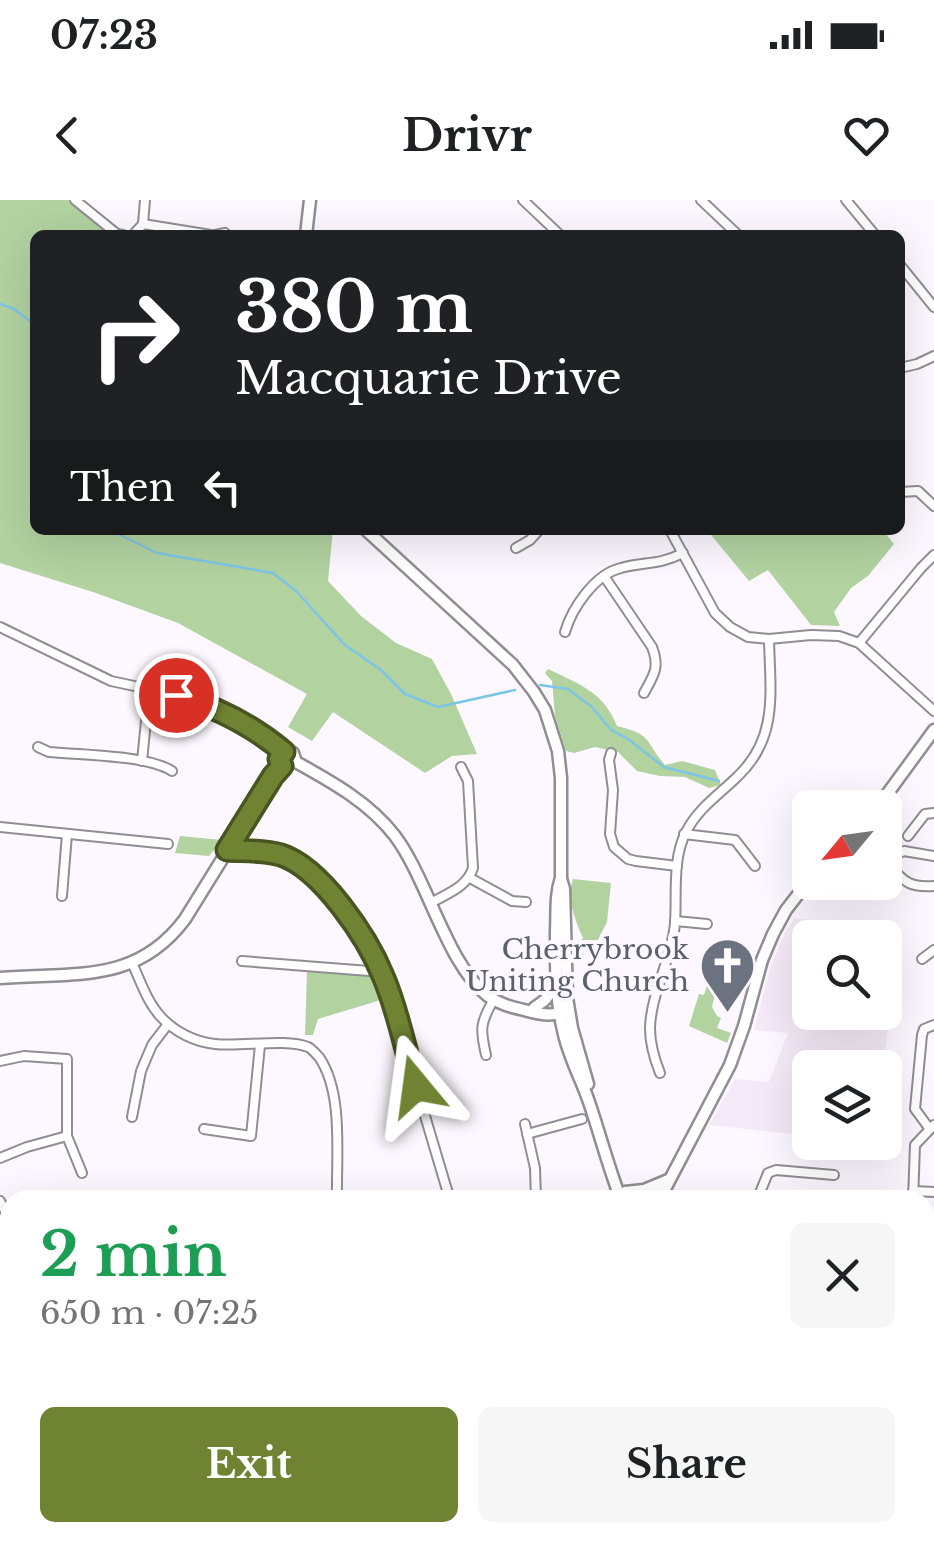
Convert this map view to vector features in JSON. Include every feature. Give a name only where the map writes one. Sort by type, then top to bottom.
[{"type":"main road","points":[[307,230],[310,200]]},
{"type":"main road","points":[[371,535],[512,666],[545,710],[558,751],[560,778],[563,1034],[588,1098],[608,1167],[625,1190]]},
{"type":"main road","points":[[889,790],[934,730]]},
{"type":"main road","points":[[296,762],[289,769],[279,759],[284,752],[293,753],[296,762],[356,799],[384,824],[402,847],[465,972],[475,984],[507,1006],[562,1010]]},
{"type":"main road","points":[[0,978],[90,974],[132,963],[154,951],[174,934],[282,766]]},
{"type":"main road","points":[[561,878],[557,888],[556,984],[588,1084],[588,1098]]},
{"type":"main road","points":[[663,1190],[726,1073],[762,960],[794,900]]},
{"type":"main road","points":[[531,1010],[549,996],[556,984]]},
{"type":"main road","points":[[531,1010],[563,1034]]},
{"type":"main road","points":[[644,1190],[668,1180]]},
{"type":"street","points":[[75,200],[112,230]]},
{"type":"street","points":[[138,230],[144,224],[145,200]]},
{"type":"street","points":[[523,200],[555,230]]},
{"type":"street","points":[[701,200],[733,230]]},
{"type":"street","points":[[846,200],[871,230]]},
{"type":"street","points":[[144,224],[188,230]]},
{"type":"street","points":[[905,271],[934,307]]},
{"type":"street","points":[[905,367],[934,356]]},
{"type":"street","points":[[905,491],[918,491],[934,506]]},
{"type":"street","points":[[516,548],[534,535]]},
{"type":"street","points":[[673,535],[716,613],[730,628],[769,639],[824,635],[860,643],[934,711]]},
{"type":"street","points":[[564,632],[570,614],[604,576],[619,568],[665,562],[683,553]]},
{"type":"street","points":[[860,643],[934,555]]},
{"type":"street","points":[[604,576],[657,660],[644,693]]},
{"type":"street","points":[[0,628],[99,676],[213,706],[284,752]]},
{"type":"street","points":[[660,1073],[650,1042],[651,1016],[675,921],[677,866],[684,834],[700,811],[742,774],[765,738],[771,713],[769,639]]},
{"type":"street","points":[[142,762],[149,691]]},
{"type":"street","points":[[38,747],[49,752],[163,765],[172,771]]},
{"type":"street","points":[[611,753],[610,834],[614,847],[628,859],[677,866]]},
{"type":"street","points":[[431,902],[470,878],[474,856],[471,818],[468,781],[461,767]]},
{"type":"street","points":[[908,836],[925,814],[934,813]]},
{"type":"street","points":[[0,828],[168,844]]},
{"type":"street","points":[[62,896],[67,834]]},
{"type":"street","points":[[684,834],[734,840],[755,866]]},
{"type":"street","points":[[227,850],[283,856],[308,871],[344,909],[382,972],[447,1190]]},
{"type":"street","points":[[902,851],[934,856]]},
{"type":"street","points":[[470,878],[512,901],[526,902]]},
{"type":"street","points":[[902,878],[913,886],[934,886]]},
{"type":"street","points":[[675,921],[708,924]]},
{"type":"street","points":[[922,959],[934,950]]},
{"type":"street","points":[[242,962],[382,972]]},
{"type":"street","points":[[132,963],[150,1002],[168,1024],[190,1038],[212,1044],[310,1047],[324,1068],[335,1104],[337,1190]]},
{"type":"street","points":[[486,1055],[481,1025],[494,1000]]},
{"type":"street","points":[[132,1117],[141,1071],[152,1045],[168,1024]]},
{"type":"street","points":[[913,1190],[915,1146],[932,1126],[914,1110],[922,1035],[924,1029],[934,1026]]},
{"type":"street","points":[[204,1130],[252,1136],[260,1045]]},
{"type":"street","points":[[0,1061],[24,1056],[67,1059],[67,1136],[82,1173]]},
{"type":"street","points":[[535,1190],[526,1129],[582,1119]]},
{"type":"street","points":[[0,1158],[67,1136]]},
{"type":"street","points":[[761,1190],[768,1173],[776,1170],[834,1175]]},
{"type":"shaded area","points":[[792,921],[792,1030],[888,1030],[885,1050],[792,1050],[792,1134],[709,1125],[735,1079],[769,1082],[788,1033],[754,1030],[770,969]]},
{"type":"green space","points":[[0,200],[68,200],[105,230],[30,230],[30,535],[333,535],[328,581],[361,616],[396,643],[432,659],[477,754],[452,756],[425,773],[333,712],[312,741],[288,727],[307,694],[178,623],[0,563]]},
{"type":"green space","points":[[711,535],[887,535],[894,544],[868,576],[851,588],[834,612],[840,626],[811,625],[768,570],[749,581]]},
{"type":"green space","points":[[548,669],[598,697],[617,726],[643,736],[665,765],[682,761],[715,770],[721,785],[709,788],[685,777],[637,771],[618,752],[595,747],[574,753],[566,751],[555,716],[552,681],[545,673]]},
{"type":"green space","points":[[180,836],[222,840],[209,856],[175,853]]},
{"type":"green space","points":[[573,879],[611,883],[607,922],[593,950],[577,946],[583,938],[571,901]]},
{"type":"green space","points":[[307,971],[377,977],[384,999],[318,1019],[313,1035],[305,1035]]},
{"type":"green space","points":[[707,975],[723,981],[712,1007],[721,1018],[717,1028],[731,1033],[727,1043],[689,1026],[699,994],[704,995]]},
{"type":"waterway","points":[[0,304],[30,321]]},
{"type":"waterway","points":[[120,535],[157,553],[273,573],[296,591],[345,645],[381,670],[405,694],[438,707],[515,690]]},
{"type":"waterway","points":[[540,685],[568,689],[592,707],[611,730],[664,767],[719,781]]},
{"type":"place","name":"Cherrybrook Uniting Church","points":[[728,1014]]},
{"type":"route","points":[[176,695],[222,711],[284,752],[279,759],[282,766],[227,850],[273,853],[298,863],[344,909],[384,978],[416,1086]]}]
